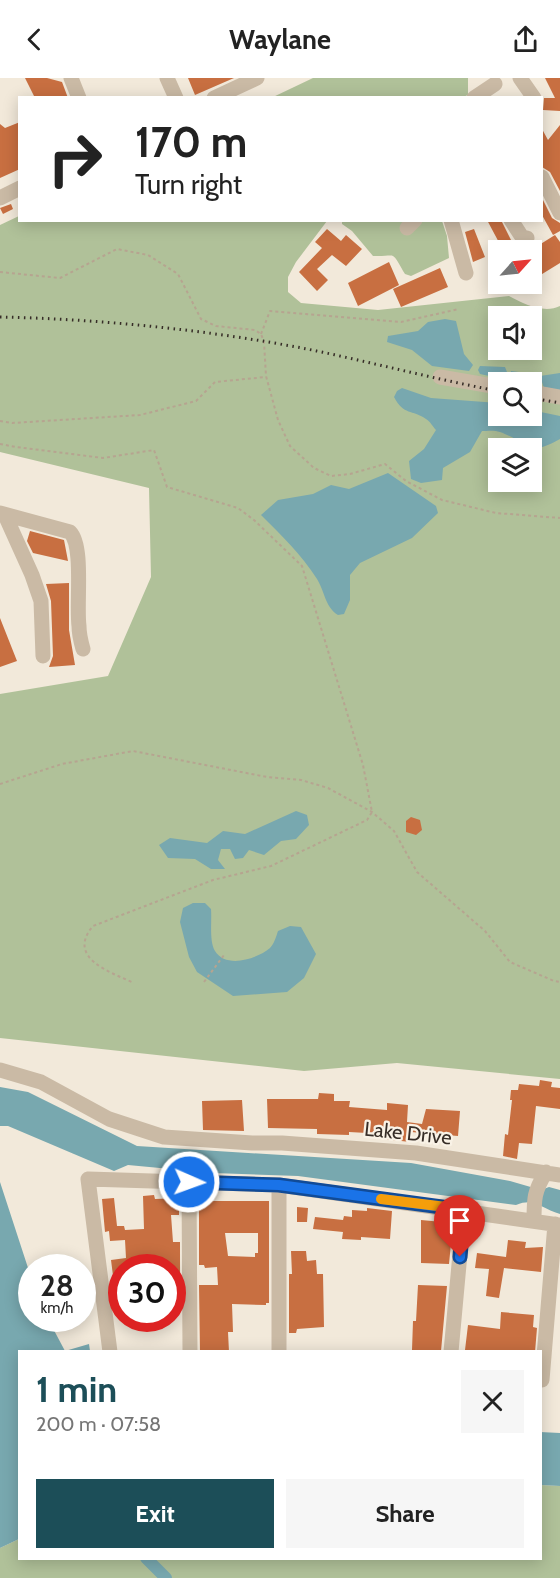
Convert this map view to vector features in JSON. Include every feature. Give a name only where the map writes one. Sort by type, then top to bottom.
[{"type":"street","points":[[71,78],[78,96]]},
{"type":"street","points":[[167,78],[175,96]]},
{"type":"street","points":[[218,96],[256,78]]},
{"type":"street","points":[[520,78],[533,96]]},
{"type":"street","points":[[479,96],[495,90]]},
{"type":"street","points":[[543,179],[560,213]]},
{"type":"street","points":[[0,198],[18,189]]},
{"type":"street","points":[[452,222],[466,273]]},
{"type":"street","points":[[512,222],[522,237],[527,238]]},
{"type":"street","points":[[440,377],[488,385]]},
{"type":"street","points":[[542,394],[560,397]]},
{"type":"street","points":[[3,514],[70,532],[75,537],[78,551],[79,626],[83,649]]},
{"type":"street","points":[[3,514],[32,575],[41,601],[43,656]]},
{"type":"street","name":"Lake Drive","points":[[0,1070],[41,1082],[109,1119],[165,1137],[416,1153],[553,1174]]},
{"type":"street","points":[[534,1221],[533,1198],[537,1186],[553,1174]]},
{"type":"street","points":[[110,1350],[88,1179],[279,1185],[557,1225],[542,1380]]},
{"type":"street","points":[[189,1182],[190,1350]]},
{"type":"street","points":[[279,1185],[279,1350]]},
{"type":"street","points":[[451,1350],[464,1210]]},
{"type":"path","points":[[0,272],[60,278],[117,249],[148,255],[178,274],[201,319],[216,326],[255,330],[261,334],[264,342],[266,376],[278,420],[290,446],[314,468],[331,476],[350,474],[385,464],[406,481],[442,500],[496,513],[560,518]]},
{"type":"path","points":[[261,334],[270,311],[401,322],[459,309]]},
{"type":"path","points":[[0,421],[12,423],[140,415],[196,401],[215,381],[266,376]]},
{"type":"path","points":[[0,444],[103,458],[154,450],[167,487],[238,508],[254,520],[302,566],[363,765],[372,812],[366,820],[271,866],[213,880],[93,926],[87,934],[84,947],[87,956],[102,969],[134,983]]},
{"type":"path","points":[[0,784],[62,764],[133,751],[267,777],[301,780],[328,789],[372,812],[394,831],[417,872],[485,931],[510,962],[560,982]]},
{"type":"path","points":[[204,982],[224,955]]},
{"type":"green space","points":[[313,78],[468,78],[468,95],[466,96],[275,96]]},
{"type":"green space","points":[[18,216],[18,222],[326,222],[296,262],[288,277],[288,292],[301,303],[378,310],[509,296],[532,306],[488,306],[488,360],[542,360],[542,308],[560,306],[560,1079],[397,1063],[304,1071],[0,1038],[0,694],[108,676],[151,577],[149,488],[0,452],[0,225]]},
{"type":"green space","points":[[342,222],[442,222],[447,236],[449,258],[411,276],[405,274],[393,256],[373,256],[352,231]]},
{"type":"green space","points":[[542,1485],[560,1486],[560,1578],[0,1578],[0,1548],[18,1539],[18,1560],[542,1560]]},
{"type":"water","points":[[445,319],[456,321],[464,354],[473,365],[469,371],[432,366],[412,350],[387,342],[388,336],[418,331],[428,322]]},
{"type":"water","points":[[480,366],[505,367],[507,372],[488,372],[488,376],[480,374],[478,370]]},
{"type":"water","points":[[560,373],[560,392],[544,388],[542,376]]},
{"type":"water","points":[[402,388],[431,398],[488,402],[488,426],[542,426],[542,412],[560,416],[560,439],[542,447],[542,438],[513,438],[500,432],[482,431],[470,452],[443,468],[442,480],[421,483],[411,479],[409,461],[424,449],[436,430],[421,416],[401,407],[394,397]]},
{"type":"water","points":[[388,473],[436,506],[438,513],[412,538],[360,563],[350,575],[350,600],[344,614],[338,615],[330,608],[320,584],[305,562],[261,515],[278,500],[313,494],[331,485],[349,489]]},
{"type":"water","points":[[296,811],[307,815],[309,825],[296,839],[281,841],[264,855],[249,850],[243,858],[235,859],[230,849],[221,849],[218,860],[225,869],[211,869],[195,859],[168,858],[159,845],[170,838],[207,843],[223,831],[245,834]]},
{"type":"water","points":[[193,903],[205,903],[211,909],[213,947],[226,960],[250,959],[257,956],[271,946],[278,931],[290,926],[301,927],[316,954],[304,978],[287,992],[233,996],[197,972],[189,957],[180,922],[183,908]]},
{"type":"water","points":[[0,1087],[28,1092],[137,1146],[411,1163],[510,1181],[541,1190],[549,1187],[560,1190],[560,1214],[529,1202],[516,1205],[298,1176],[213,1173],[128,1165],[114,1171],[8,1126],[0,1126]]},
{"type":"water","points":[[0,1182],[23,1254],[18,1254],[18,1332],[55,1332],[64,1350],[18,1350],[18,1539],[0,1548]]},
{"type":"water","points":[[89,1344],[90,1350],[68,1350]]},
{"type":"water","points":[[542,1432],[560,1433],[560,1486],[542,1485]]},
{"type":"building","points":[[25,78],[47,78],[62,82],[67,96],[34,96]]},
{"type":"building","points":[[188,78],[234,78],[195,95]]},
{"type":"building","points":[[545,78],[560,78],[560,111],[543,110],[544,98],[555,98]]},
{"type":"building","points":[[18,123],[18,170],[0,178],[0,124],[5,128]]},
{"type":"building","points":[[560,125],[560,191],[550,172],[543,168],[543,131],[548,140]]},
{"type":"building","points":[[543,200],[552,218],[560,223],[560,231],[553,235],[543,217]]},
{"type":"building","points":[[11,204],[13,209],[3,214],[0,208]]},
{"type":"building","points":[[488,222],[502,222],[511,240],[498,240]]},
{"type":"building","points":[[327,229],[341,241],[346,235],[362,249],[346,266],[332,255],[317,269],[328,280],[317,291],[299,272],[322,248],[315,242]]},
{"type":"building","points":[[474,229],[485,257],[473,262],[465,232]]},
{"type":"building","points":[[555,235],[560,242],[560,263],[542,274],[542,243]]},
{"type":"building","points":[[389,262],[399,285],[358,306],[348,283]]},
{"type":"building","points":[[440,268],[448,287],[401,307],[393,289]]},
{"type":"building","points":[[30,531],[64,540],[68,561],[33,553],[27,541]]},
{"type":"building","points":[[69,583],[69,630],[75,665],[49,667],[53,656],[51,601],[46,584]]},
{"type":"building","points":[[0,618],[17,661],[0,667]]},
{"type":"building","points":[[411,817],[420,820],[422,830],[416,835],[406,832],[406,821]]},
{"type":"building","points":[[540,1080],[552,1082],[551,1087],[560,1088],[560,1109],[536,1106],[532,1144],[519,1143],[517,1159],[503,1156],[505,1134],[508,1135],[511,1090],[518,1090],[519,1084],[539,1086]]},
{"type":"building","points":[[319,1093],[334,1094],[334,1101],[350,1101],[349,1107],[387,1110],[387,1103],[408,1105],[407,1122],[422,1124],[426,1109],[460,1111],[458,1136],[411,1132],[410,1142],[384,1139],[385,1134],[349,1132],[349,1135],[317,1134],[317,1129],[268,1128],[267,1099],[318,1099]]},
{"type":"building","points":[[242,1100],[244,1131],[203,1130],[202,1101]]},
{"type":"building","points":[[154,1195],[155,1199],[179,1198],[179,1215],[171,1215],[173,1242],[180,1242],[180,1254],[126,1254],[125,1240],[110,1241],[109,1231],[105,1232],[102,1199],[114,1198],[117,1226],[124,1226],[125,1230],[144,1229],[143,1196]]},
{"type":"building","points":[[199,1195],[213,1195],[213,1201],[269,1201],[269,1303],[266,1305],[232,1304],[233,1332],[228,1332],[229,1350],[200,1350],[199,1285],[218,1285],[217,1267],[205,1268],[204,1265],[199,1265]],"holes":[[[225,1233],[258,1233],[258,1253],[255,1253],[255,1257],[228,1256]]]},
{"type":"building","points":[[297,1207],[308,1208],[307,1222],[297,1222]]},
{"type":"building","points":[[367,1208],[392,1211],[390,1239],[361,1237],[361,1240],[342,1239],[343,1232],[313,1229],[315,1217],[343,1220],[344,1216],[352,1217],[352,1210],[367,1211]]},
{"type":"building","points":[[421,1220],[453,1223],[449,1264],[421,1263]]},
{"type":"building","points":[[508,1240],[526,1242],[525,1248],[543,1247],[541,1272],[504,1268],[499,1298],[486,1296],[489,1269],[475,1268],[477,1253],[506,1257]]},
{"type":"building","points":[[291,1251],[306,1251],[307,1261],[316,1260],[317,1274],[323,1274],[324,1327],[297,1329],[296,1333],[289,1333]]},
{"type":"building","points":[[418,1285],[447,1286],[441,1350],[412,1350],[413,1321],[416,1321]]},
{"type":"building","points":[[501,1312],[534,1315],[533,1327],[537,1328],[535,1350],[465,1350],[468,1325],[500,1329]]},
{"type":"waterway","points":[[148,1560],[166,1578]]},
{"type":"railway","points":[[0,317],[115,323],[232,336],[307,349],[488,389]]},
{"type":"railway","points":[[542,400],[560,403]]},
{"type":"slow traffic","points":[[381,1199],[446,1207]]},
{"type":"route","points":[[189,1182],[279,1185],[464,1210],[460,1257]]}]
